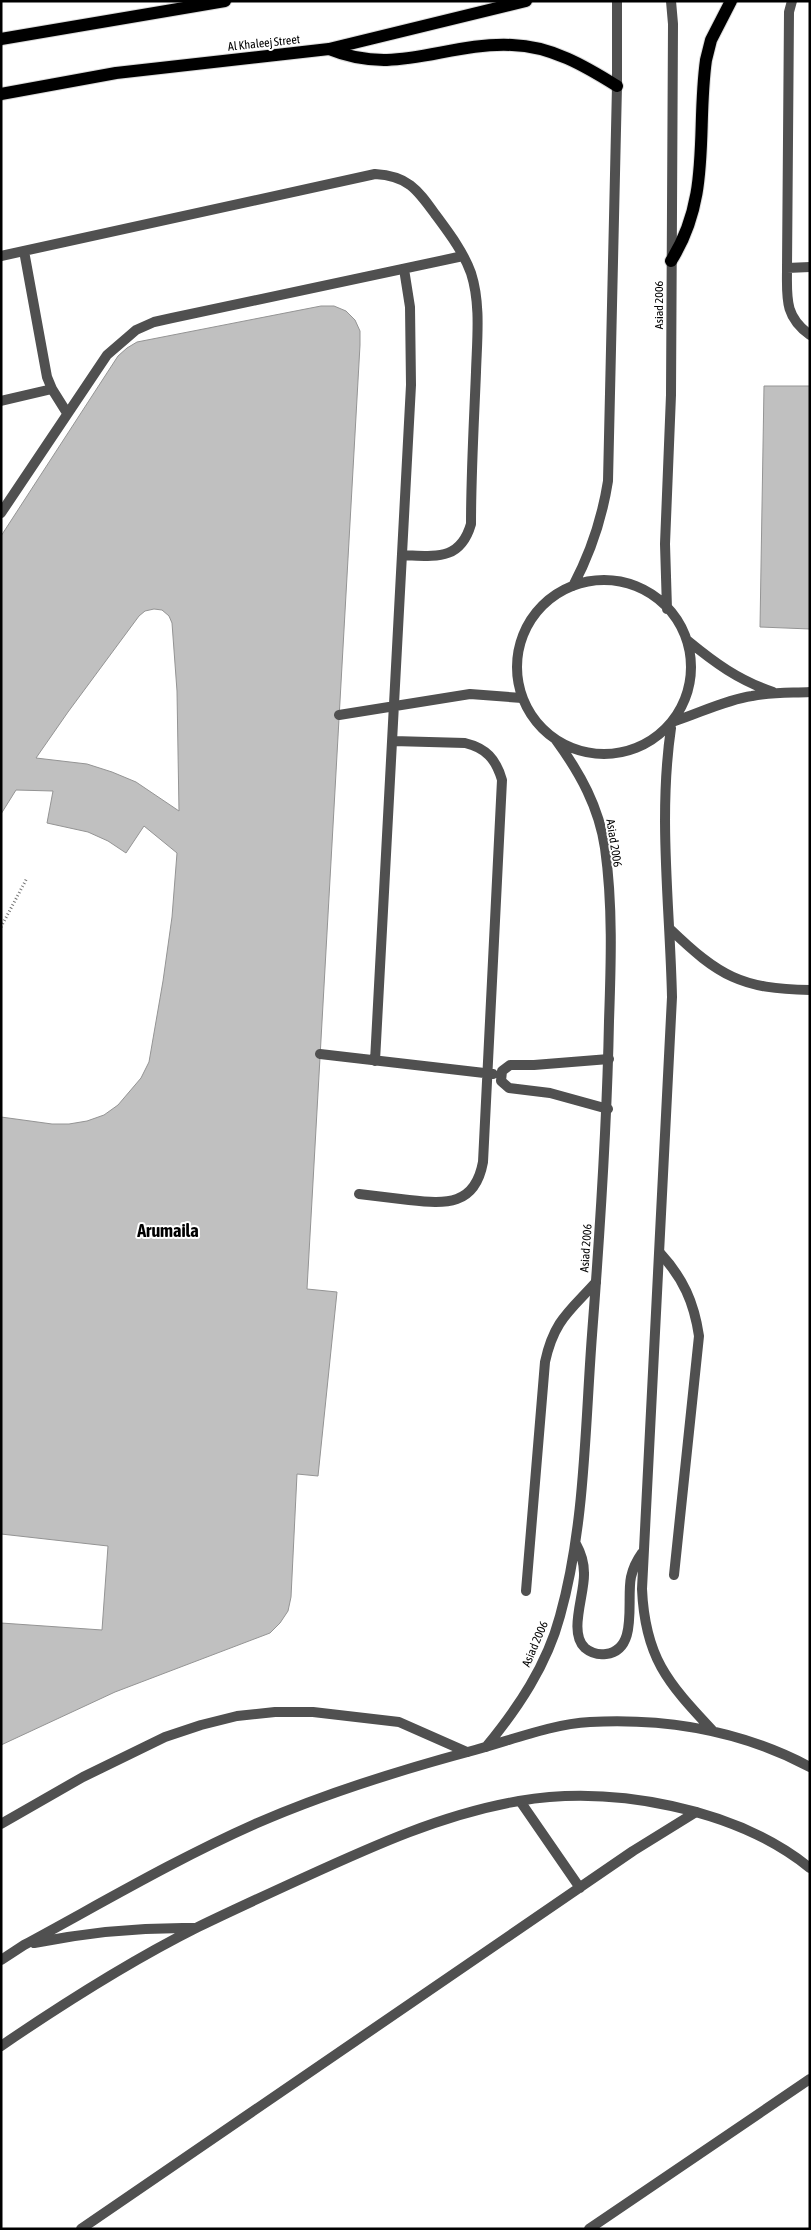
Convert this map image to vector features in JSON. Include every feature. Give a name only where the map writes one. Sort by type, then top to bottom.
[{"type":"main road","points":[[1,39],[226,1]]},
{"type":"main road","name":"Al Khaleej Street","points":[[2,94],[116,73],[329,49],[526,1]]},
{"type":"main road","points":[[672,261],[689,228],[698,192],[703,81],[706,60],[711,40],[731,1]]},
{"type":"main road","points":[[329,49],[360,60],[393,61],[471,47],[514,45],[556,54],[576,62],[617,86]]},
{"type":"street","points":[[573,586],[586,561],[596,535],[604,508],[608,481],[617,86],[617,1]]},
{"type":"street","name":"Asiad 2006","points":[[667,609],[665,544],[671,395],[672,261],[673,24],[671,1]]},
{"type":"street","points":[[792,1],[789,12],[787,298],[790,314],[798,326],[810,335]]},
{"type":"street","points":[[1,256],[375,174],[390,175],[403,179],[415,188],[463,256],[471,273],[477,307],[471,524],[463,544],[454,551],[435,556],[402,555]]},
{"type":"street","points":[[24,251],[44,364],[52,389],[67,413]]},
{"type":"street","points":[[1,513],[107,355],[136,330],[154,322],[463,256]]},
{"type":"street","points":[[787,268],[810,267]]},
{"type":"street","points":[[375,1061],[412,346],[410,307],[404,269]]},
{"type":"street","points":[[1,401],[52,389]]},
{"type":"street","points":[[712,1730],[679,1695],[662,1672],[650,1646],[643,1618],[642,1553],[660,1253],[672,997],[664,824],[665,781],[673,725],[688,696],[692,668],[686,640],[678,624],[667,609],[653,594],[627,582],[614,579],[593,580],[573,586],[556,595],[540,607],[528,623],[520,640],[516,660],[516,679],[522,698],[530,714],[542,729],[556,740],[575,748],[595,753],[616,753],[641,746],[654,740],[673,725],[725,702],[751,696],[810,692]]},
{"type":"street","points":[[686,640],[729,672],[752,684],[777,693]]},
{"type":"street","points":[[339,715],[394,708],[470,694],[522,698]]},
{"type":"street","name":"Asiad 2006","points":[[486,1747],[510,1718],[530,1686],[560,1618],[576,1544],[596,1282],[608,1109],[611,950],[605,849],[593,802],[583,780],[556,740]]},
{"type":"street","points":[[360,1194],[444,1203],[464,1196],[474,1187],[481,1175],[484,1162],[502,791],[501,774],[494,759],[486,751],[476,746],[465,743],[393,741]]},
{"type":"street","points":[[670,929],[693,951],[719,971],[748,984],[780,990],[810,990]]},
{"type":"street","points":[[320,1054],[501,1076]]},
{"type":"street","points":[[608,1109],[550,1093],[509,1088],[502,1081],[501,1076],[502,1071],[510,1064],[544,1064],[609,1059]]},
{"type":"street","points":[[660,1253],[673,1267],[691,1299],[699,1336],[674,1575]]},
{"type":"street","points":[[526,1591],[545,1362],[548,1347],[561,1319],[596,1282]]},
{"type":"street","points":[[576,1544],[581,1554],[584,1574],[577,1628],[578,1638],[592,1652],[601,1655],[611,1654],[620,1648],[626,1640],[631,1575],[642,1553]]},
{"type":"street","points":[[1,1824],[83,1777],[165,1737],[237,1716],[275,1712],[313,1712],[398,1722],[467,1752]]},
{"type":"street","points":[[1,1960],[24,1945],[180,1860],[255,1824],[331,1793],[530,1733],[587,1722],[635,1721],[674,1724],[712,1730],[771,1749],[810,1767]]},
{"type":"street","points":[[1,2046],[108,1978],[197,1928],[387,1839],[431,1824],[520,1801],[591,1797],[627,1798],[696,1812],[744,1828],[810,1868]]},
{"type":"street","points":[[520,1801],[580,1888]]},
{"type":"street","points":[[81,2229],[633,1851],[696,1812]]},
{"type":"street","points":[[24,1945],[110,1930],[153,1927],[197,1928]]},
{"type":"street","points":[[589,2229],[810,2079]]},
{"type":"path","points":[[1,927],[27,878]]},
{"type":"building","points":[[321,306],[334,306],[346,311],[355,320],[360,331],[307,1289],[337,1292],[318,1476],[297,1474],[291,1597],[288,1611],[280,1623],[270,1633],[115,1692],[1,1745],[1,1623],[102,1630],[108,1546],[1,1534],[1,1117],[52,1124],[87,1121],[104,1115],[118,1105],[141,1078],[149,1062],[163,981],[172,917],[177,853],[144,826],[126,853],[108,841],[88,832],[47,823],[53,791],[16,790],[1,814],[1,536],[118,356],[137,342]],"holes":[[[162,610],[169,616],[172,623],[177,691],[179,811],[136,782],[112,772],[87,764],[36,758],[139,616],[145,611]]]},
{"type":"building","points":[[764,386],[810,386],[810,629],[760,627]]},
{"type":"district","name":"Arumaila","points":[[168,1231]]}]
